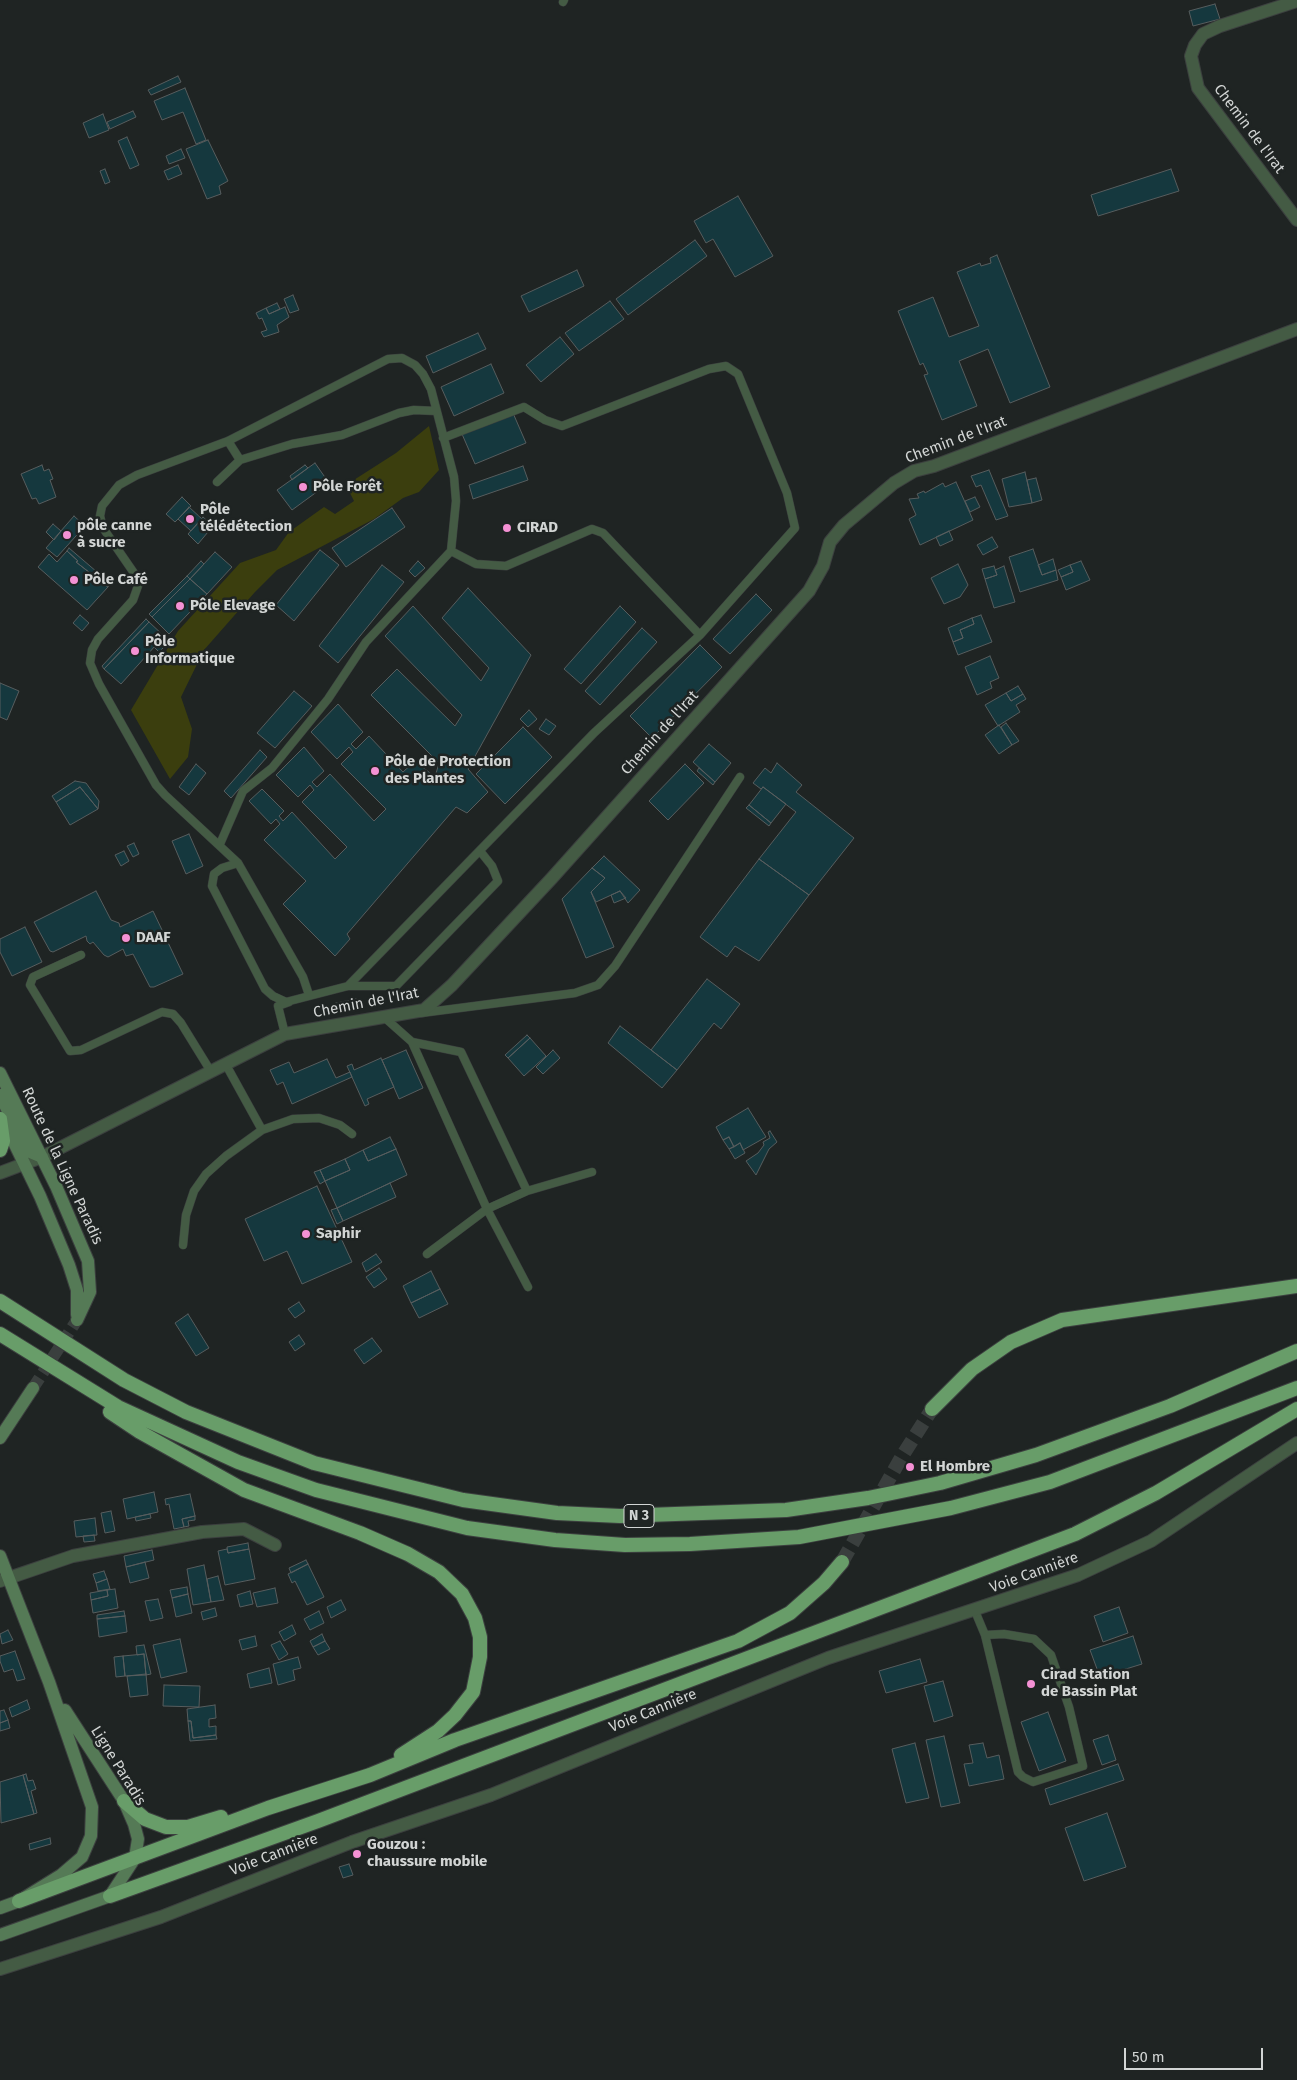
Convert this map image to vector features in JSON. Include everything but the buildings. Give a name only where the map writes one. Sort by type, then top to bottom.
[{"type":"highway","points":[[0,1119],[3,1141],[0,1150]]},
{"type":"highway","points":[[932,1409],[972,1369],[1011,1342],[1062,1320],[1297,1286]]},
{"type":"highway","name":"N 3","points":[[0,1301],[124,1380],[186,1412],[314,1463],[463,1500],[557,1513],[620,1516],[786,1510],[868,1498],[940,1482],[1036,1455],[1161,1409],[1297,1351]]},
{"type":"highway","name":"N 3","points":[[1,1334],[118,1408],[238,1462],[316,1490],[467,1528],[555,1540],[625,1545],[690,1544],[799,1537],[951,1508],[1050,1482],[1297,1388]]},
{"type":"highway","name":"N 3","points":[[1,1334],[140,1432],[244,1490],[360,1532],[408,1554],[439,1572],[462,1594],[475,1618],[480,1637],[480,1657],[473,1692],[455,1715],[438,1731],[370,1775]]},
{"type":"highway","points":[[110,1896],[318,1821],[1075,1534],[1156,1493],[1297,1409]]},
{"type":"highway","points":[[19,1901],[268,1808],[370,1775],[455,1740],[738,1641],[790,1613],[824,1583],[842,1562]]},
{"type":"highway","points":[[124,1801],[145,1819],[166,1827],[188,1827],[229,1814],[268,1808]]},
{"type":"main road","name":"Route de la Ligne Paradis","points":[[0,1073],[42,1157],[76,1230],[88,1261],[90,1292],[77,1320],[77,1290],[69,1265],[0,1114]]},
{"type":"main road","points":[[0,1095],[28,1151],[42,1157]]},
{"type":"main road","points":[[0,1438],[33,1388]]},
{"type":"main road","name":"Ligne Paradis","points":[[0,1556],[3,1579],[49,1682],[92,1808],[91,1836],[82,1857],[61,1875],[19,1901]]},
{"type":"main road","name":"Ligne Paradis","points":[[49,1682],[81,1738],[124,1801],[134,1824],[138,1839],[135,1858],[110,1896]]},
{"type":"main road","points":[[0,1935],[110,1896]]},
{"type":"main road","points":[[0,1908],[19,1901]]},
{"type":"street","name":"Chemin de l'Irat","points":[[1297,0],[1220,26],[1203,34],[1195,45],[1191,56],[1198,88],[1297,220]]},
{"type":"street","name":"Chemin de l'Irat","points":[[0,1173],[42,1157],[210,1070],[285,1034],[424,1010],[452,985],[552,878],[809,591],[824,566],[830,542],[844,525],[894,483],[914,471],[934,466],[1297,329]]},
{"type":"street","name":"Voie Cannière","points":[[0,1969],[161,1916],[352,1842],[491,1795],[828,1658],[976,1611],[1078,1575],[1150,1541],[1297,1442]]},
{"type":"street","points":[[3,1579],[73,1556],[202,1532],[244,1529],[275,1545]]},
{"type":"lane","points":[[220,844],[243,791],[272,768],[328,699],[366,642],[451,551],[456,501],[454,477],[431,389],[419,370],[402,358],[388,359],[228,441],[137,475],[119,485],[109,495],[102,506],[100,516],[103,528],[139,583],[138,591],[133,600],[98,638],[92,650],[90,664],[99,684],[156,785],[165,796],[220,844],[238,863],[303,977],[309,995]]},
{"type":"lane","points":[[348,986],[594,733],[700,634],[795,528],[787,493],[738,374],[726,366],[709,369],[562,426],[524,408],[443,438]]},
{"type":"lane","points":[[218,482],[240,460],[292,444],[342,435],[399,413],[436,410]]},
{"type":"lane","points":[[228,441],[240,460]]},
{"type":"lane","points":[[451,551],[476,564],[506,566],[592,530],[603,533],[700,634]]},
{"type":"lane","points":[[385,1018],[576,993],[598,985],[615,966],[740,777]]},
{"type":"lane","points":[[238,863],[222,868],[214,874],[212,886],[265,989],[273,996],[286,1002],[348,986],[396,986],[498,882],[492,866],[480,852]]},
{"type":"lane","points":[[81,955],[32,977],[30,985],[70,1051],[81,1050],[162,1012],[173,1014],[181,1023],[210,1070]]},
{"type":"lane","points":[[285,1034],[278,1006],[309,995]]},
{"type":"lane","points":[[385,1018],[412,1042],[487,1209],[528,1287]]},
{"type":"lane","points":[[412,1042],[461,1052],[527,1190]]},
{"type":"lane","points":[[225,1064],[262,1130]]},
{"type":"lane","points":[[183,1245],[186,1215],[194,1191],[206,1174],[226,1156],[262,1130],[293,1119],[318,1118],[340,1125],[352,1134]]},
{"type":"lane","points":[[427,1254],[487,1209],[527,1190],[592,1172]]},
{"type":"lane","points":[[976,1611],[985,1635],[1018,1772],[1033,1782],[1083,1766],[1068,1707],[1051,1656],[1034,1639],[1004,1634],[985,1635]]},
{"type":"green space","points":[[429,426],[439,470],[419,492],[403,498],[374,519],[277,570],[204,650],[181,697],[192,729],[188,757],[170,779],[131,710],[178,631],[240,563],[276,550],[289,532],[324,507],[335,514],[354,501],[346,485],[396,453]]},
{"type":"tunnel","points":[[33,1388],[77,1320]]},
{"type":"tunnel","points":[[842,1562],[901,1458],[932,1409]]},
{"type":"place","name":"Pôle Forêt","points":[[303,487]]},
{"type":"place","name":"Pôle télédétection","points":[[190,519]]},
{"type":"place","name":"CIRAD","points":[[507,528]]},
{"type":"place","name":"pôle canne à sucre","points":[[67,535]]},
{"type":"place","name":"Pôle Café","points":[[74,580]]},
{"type":"place","name":"Pôle Elevage","points":[[180,606]]},
{"type":"place","name":"Pôle Informatique","points":[[135,651]]},
{"type":"place","name":"Pôle de Protection des Plantes","points":[[375,771]]},
{"type":"place","name":"DAAF","points":[[126,938]]},
{"type":"place","name":"Saphir","points":[[306,1234]]},
{"type":"place","name":"El Hombre","points":[[910,1467]]},
{"type":"place","name":"Cirad Station de Bassin Plat","points":[[1031,1684]]},
{"type":"place","name":"Gouzou : chaussure mobile","points":[[357,1854]]}]
